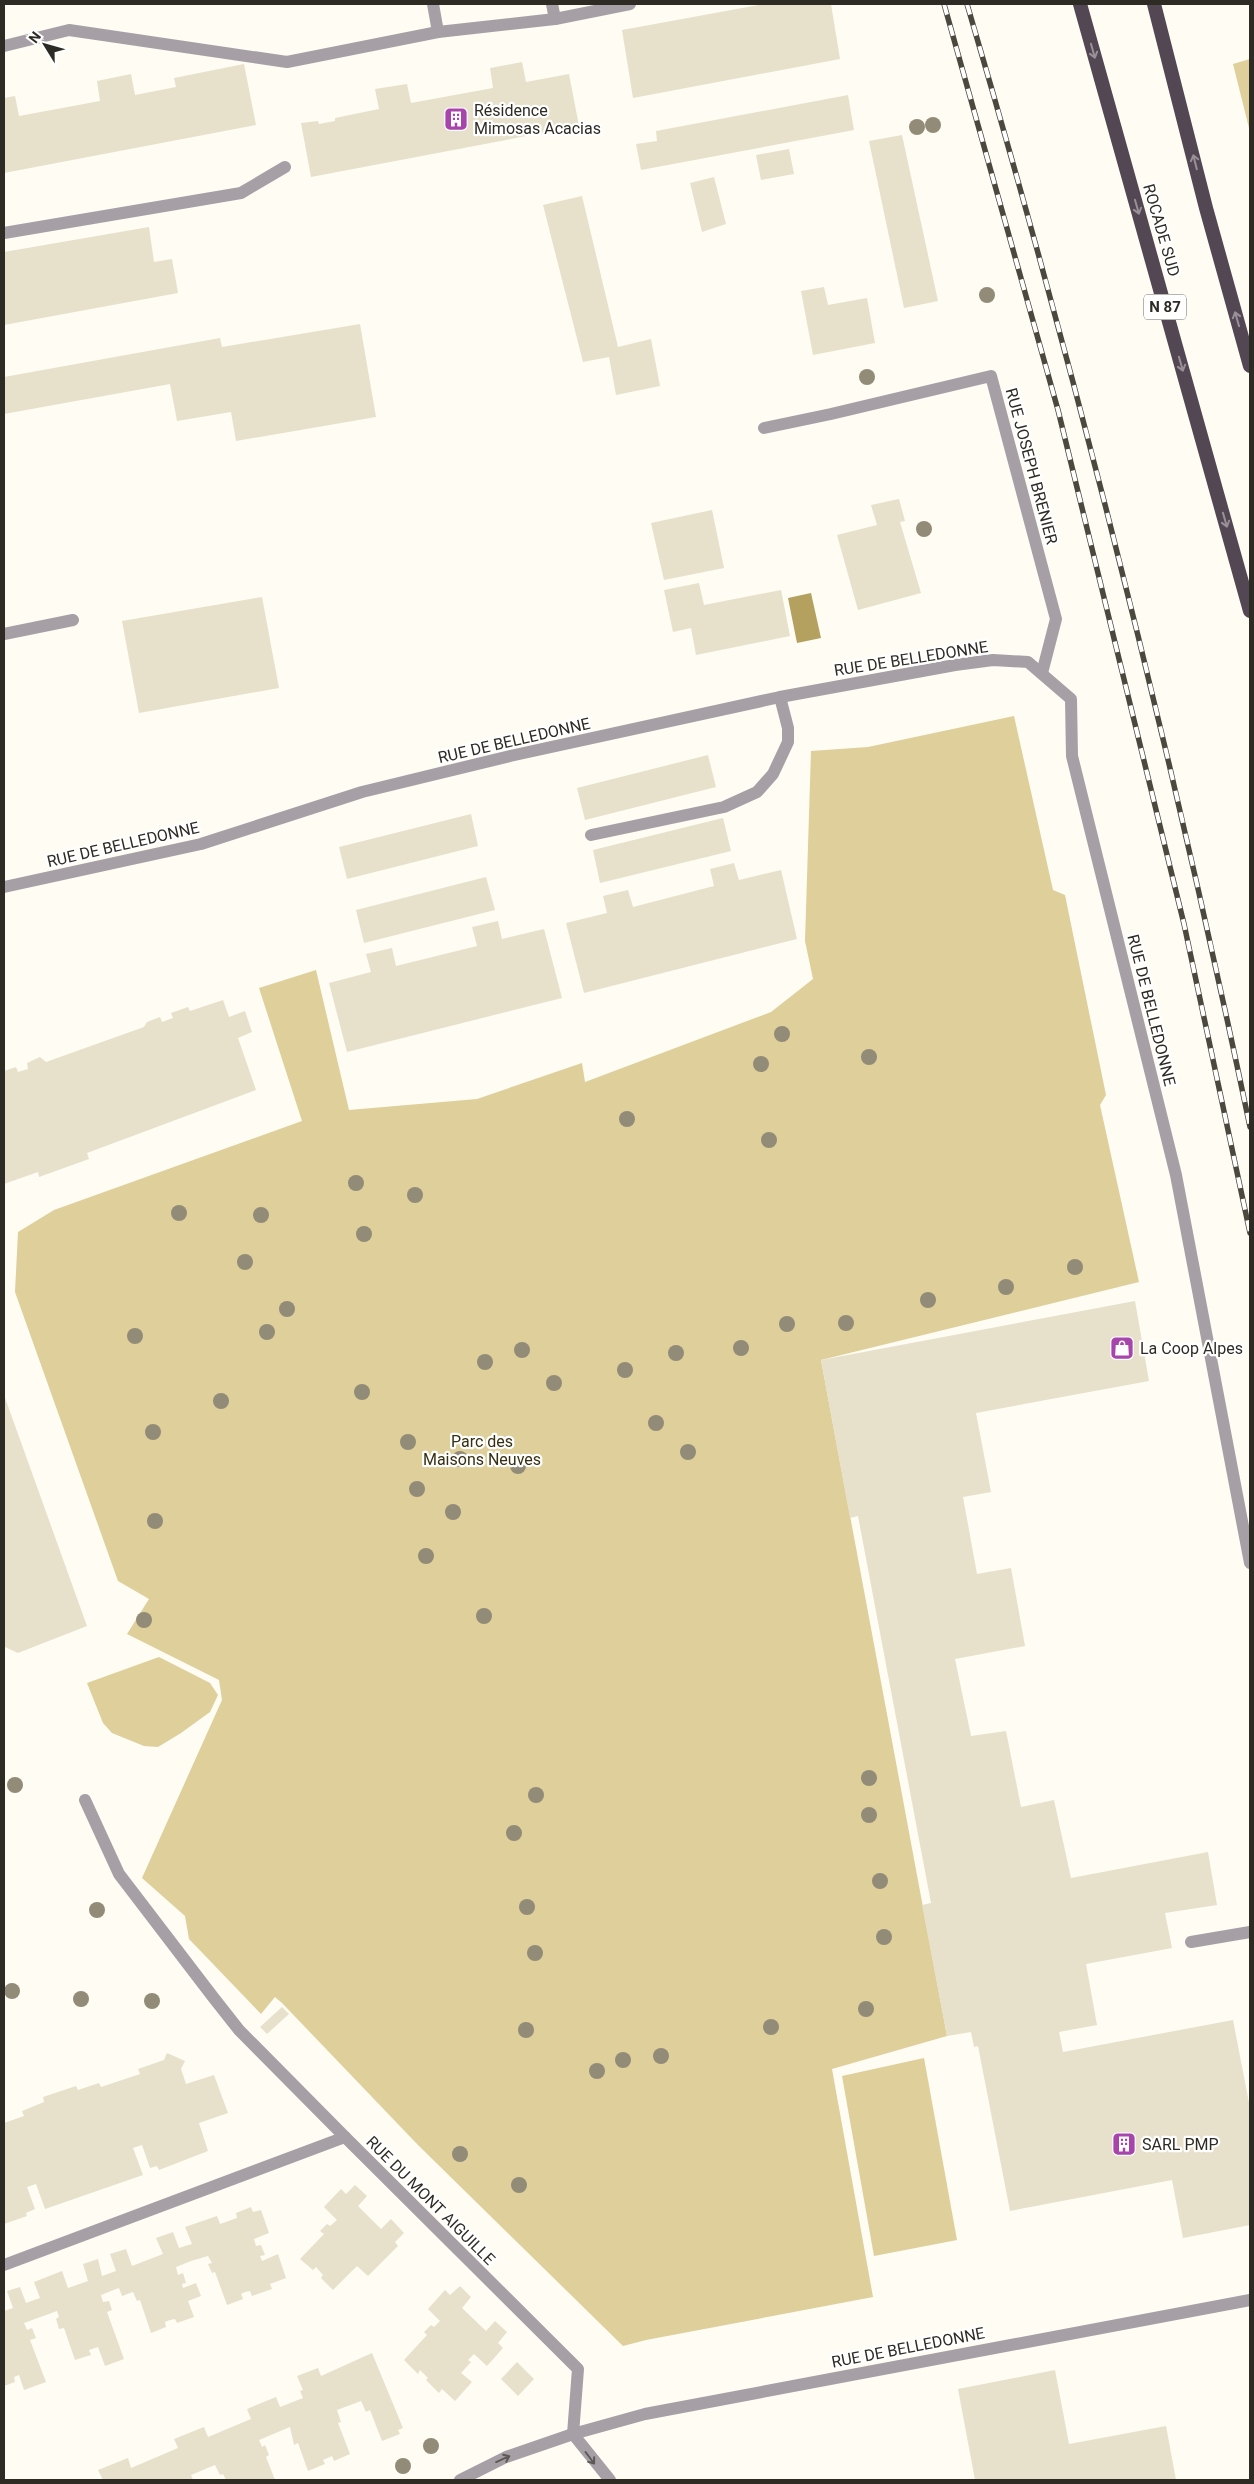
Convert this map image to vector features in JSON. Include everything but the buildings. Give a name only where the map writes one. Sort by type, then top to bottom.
[{"type":"highway","name":"ROCADE SUD","points":[[1080,4],[1250,611]]},
{"type":"highway","points":[[1154,4],[1206,208],[1250,366]]},
{"type":"street","points":[[433,4],[438,32]]},
{"type":"street","points":[[552,4],[555,19]]},
{"type":"street","points":[[4,46],[70,30],[287,62],[438,32],[555,19],[630,4]]},
{"type":"street","points":[[4,233],[242,193],[286,167]]},
{"type":"street","name":"RUE JOSEPH BRENIER","points":[[764,428],[991,376],[1056,619],[1042,673]]},
{"type":"street","points":[[4,634],[73,620]]},
{"type":"street","name":"RUE DE BELLEDONNE","points":[[4,887],[201,844],[362,792],[510,756],[780,697],[993,660],[1028,662],[1071,699],[1072,756],[1176,1175],[1250,1563]]},
{"type":"street","points":[[591,835],[724,807],[756,792],[774,774],[788,742],[788,728],[780,697]]},
{"type":"street","points":[[85,1800],[119,1874],[201,1982],[239,2030],[345,2137]]},
{"type":"street","points":[[1191,1942],[1250,1932]]},
{"type":"street","name":"RUE DU MONT AIGUILLE","points":[[4,2265],[345,2137],[578,2369],[572,2434]]},
{"type":"street","name":"RUE DE BELLEDONNE","points":[[460,2480],[506,2457],[572,2434],[646,2414],[1250,2300]]},
{"type":"street","points":[[572,2434],[610,2480]]},
{"type":"green space","points":[[1250,59],[1250,132],[1233,64]]},
{"type":"green space","name":"Parc des Maisons Neuves","points":[[1014,716],[1053,890],[1065,895],[1106,1095],[1100,1105],[1139,1282],[821,1360],[947,2036],[832,2069],[873,2297],[623,2346],[418,2145],[282,2003],[275,1997],[261,2014],[189,1939],[185,1916],[142,1878],[222,1700],[219,1680],[127,1634],[149,1599],[118,1581],[15,1292],[18,1232],[54,1210],[302,1121],[259,988],[316,970],[349,1110],[477,1099],[582,1063],[585,1082],[771,1012],[813,979],[805,941],[811,751],[868,747]]},
{"type":"green space","points":[[159,1657],[210,1683],[218,1695],[210,1712],[181,1733],[158,1747],[144,1746],[112,1733],[103,1723],[87,1683]]},
{"type":"green space","points":[[924,2058],[957,2240],[874,2256],[842,2076]]},
{"type":"shaded area","points":[[811,593],[821,638],[797,643],[788,598]]},
{"type":"railway","points":[[944,4],[1058,410],[1184,924],[1250,1233]]},
{"type":"railway","points":[[967,4],[1046,282],[1120,562],[1188,844],[1250,1127]]},
{"type":"place","name":"Résidence Mimosas Acacias","points":[[456,119]]},
{"type":"place","name":"La Coop Alpes","points":[[1122,1348]]},
{"type":"place","name":"SARL PMP","points":[[1124,2144]]}]
